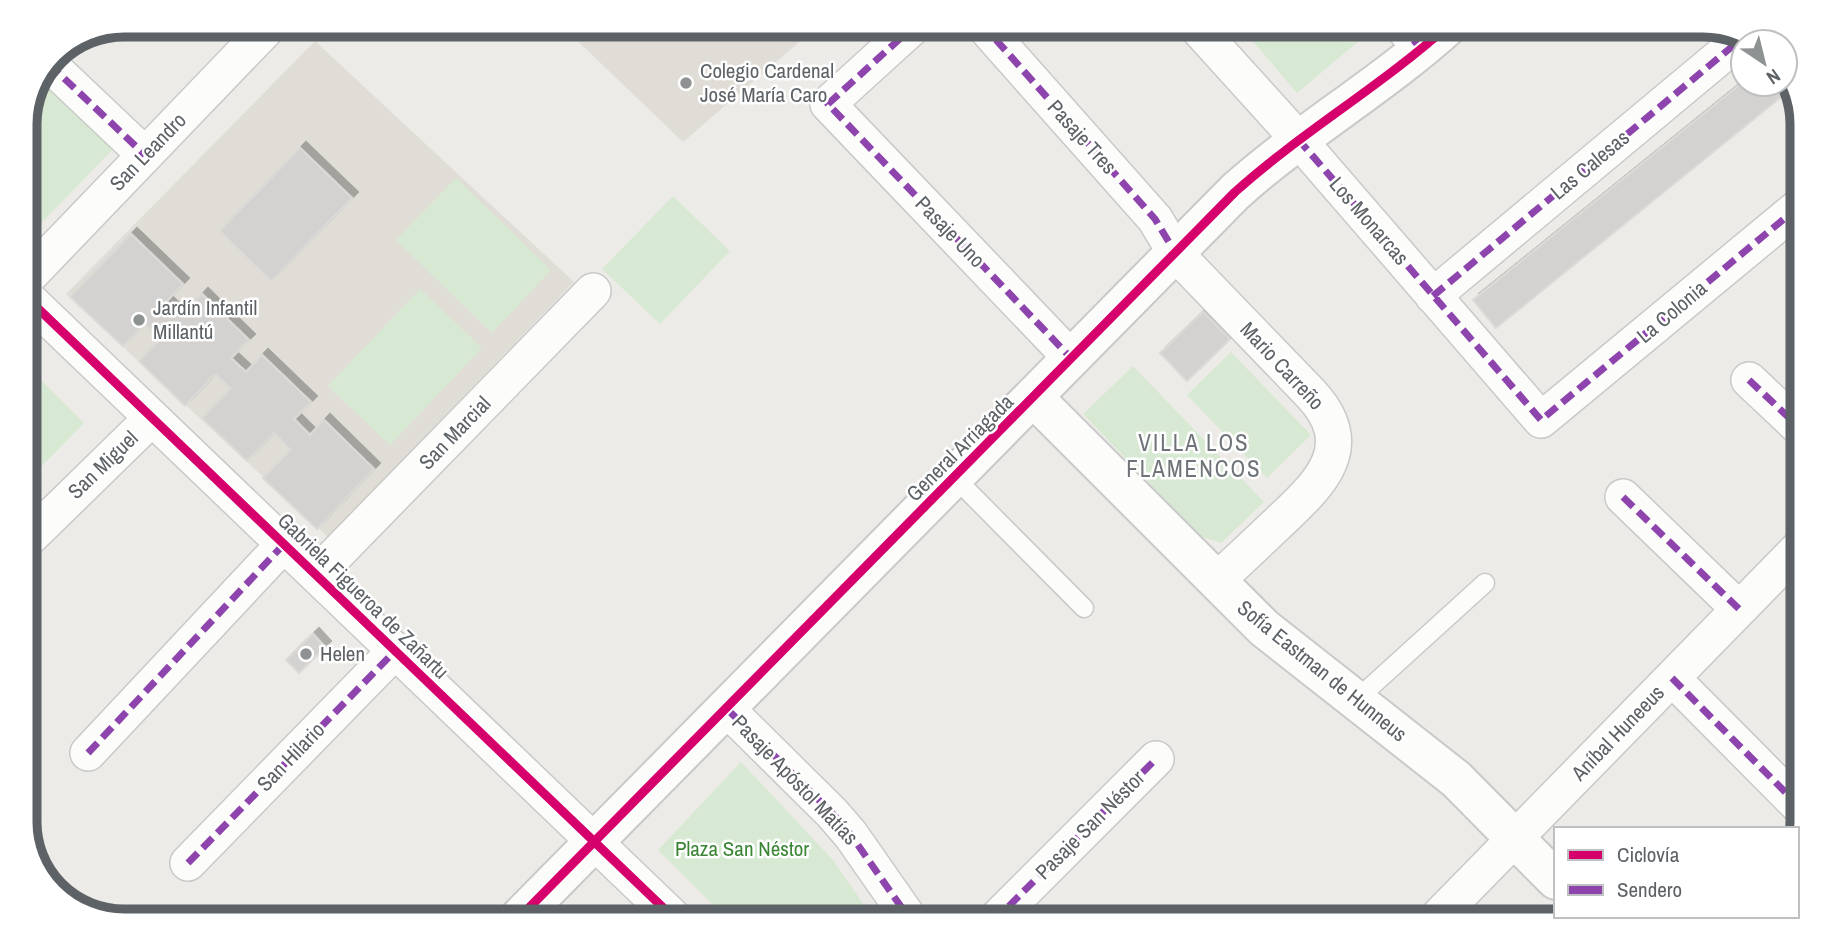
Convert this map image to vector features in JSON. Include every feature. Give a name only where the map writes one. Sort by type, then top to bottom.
[{"type":"street","name":"San Leandro","points":[[37,268],[258,37]]},
{"type":"street","name":"Pasaje Uno","points":[[902,37],[828,104],[1072,359]]},
{"type":"street","name":"Pasaje Tres","points":[[994,37],[1155,219],[1176,254]]},
{"type":"street","name":"Los Monarcas","points":[[1206,37],[1298,139],[1541,421]]},
{"type":"street","name":"General Arriagada","points":[[529,909],[1235,192],[1411,37]]},
{"type":"street","name":"Las Calesas","points":[[1433,296],[1729,49]]},
{"type":"street","points":[[56,70],[145,155]]},
{"type":"street","name":"La Colonia","points":[[1541,421],[1790,214]]},
{"type":"street","name":"Mario Carreño","points":[[1176,254],[1320,404],[1331,428],[1333,441],[1328,468],[1313,490],[1216,581]]},
{"type":"street","name":"San Marcial","points":[[316,575],[593,291]]},
{"type":"street","name":"Gabriela Figueroa de Zañartu","points":[[37,308],[664,909]]},
{"type":"street","points":[[1749,380],[1790,419]]},
{"type":"street","name":"Sofía Eastman de Hunneus","points":[[1034,398],[1264,628],[1455,779],[1554,878]]},
{"type":"street","name":"San Miguel","points":[[37,530],[152,418]]},
{"type":"street","points":[[1623,497],[1739,609]]},
{"type":"street","points":[[88,753],[284,544]]},
{"type":"street","name":"Aníbal Huneeus","points":[[1447,909],[1790,557]]},
{"type":"street","name":"San Hilario","points":[[188,863],[395,651]]},
{"type":"street","points":[[1672,678],[1790,797]]},
{"type":"street","name":"Pasaje Apóstol Matías","points":[[727,709],[832,813],[851,835],[902,909]]},
{"type":"street","name":"Pasaje San Néstor","points":[[1007,909],[1156,759]]},
{"type":"lane","points":[[955,478],[1084,608]]},
{"type":"lane","points":[[1356,701],[1485,583]]},
{"type":"shaded area","name":"Colegio Cardenal José María Caro","points":[[574,37],[805,37],[683,142]]},
{"type":"shaded area","points":[[315,41],[574,282],[328,537],[66,294]]},
{"type":"green space","points":[[1249,37],[1364,37],[1297,93]]},
{"type":"green space","points":[[48,82],[116,146],[37,228],[37,118]]},
{"type":"green space","points":[[456,178],[551,270],[492,333],[396,240]]},
{"type":"green space","points":[[673,196],[730,251],[660,324],[602,269]]},
{"type":"green space","points":[[420,289],[482,348],[390,445],[328,386]]},
{"type":"green space","points":[[1231,352],[1311,435],[1267,478],[1187,395]]},
{"type":"green space","points":[[1133,366],[1264,502],[1221,543],[1200,536],[1083,414]]},
{"type":"green space","points":[[37,376],[84,423],[37,471]]},
{"type":"green space","name":"Plaza San Néstor","points":[[741,762],[833,860],[867,909],[717,909],[658,850]]},
{"type":"building","points":[[1729,93],[1729,98],[1780,98],[1496,328],[1473,300]]},
{"type":"building","points":[[300,148],[352,198],[271,281],[220,231]]},
{"type":"building","points":[[131,234],[183,284],[166,302],[181,316],[202,294],[249,340],[231,358],[246,372],[262,355],[311,402],[294,419],[310,435],[324,420],[374,469],[317,529],[263,478],[291,450],[274,433],[247,461],[202,418],[231,389],[215,374],[185,406],[139,361],[161,339],[145,324],[123,346],[70,297]]},
{"type":"building","points":[[1203,312],[1230,339],[1187,381],[1160,353]]},
{"type":"building","name":"Helen","points":[[313,634],[325,647],[299,673],[286,660]]},
{"type":"marked path","points":[[902,37],[828,104],[1072,359]]},
{"type":"marked path","points":[[994,37],[1155,219],[1176,254]]},
{"type":"marked path","points":[[1411,37],[1422,50]]},
{"type":"marked path","points":[[1433,296],[1729,49]]},
{"type":"marked path","points":[[56,70],[145,155]]},
{"type":"marked path","points":[[1298,139],[1541,420],[1790,214]]},
{"type":"marked path","points":[[1749,380],[1790,419]]},
{"type":"marked path","points":[[1623,497],[1739,609]]},
{"type":"marked path","points":[[88,753],[284,544]]},
{"type":"marked path","points":[[188,863],[395,651]]},
{"type":"marked path","points":[[1672,678],[1790,797]]},
{"type":"marked path","points":[[727,709],[832,813],[851,835],[903,909]]},
{"type":"marked path","points":[[1006,909],[1156,759]]},
{"type":"cycle path","points":[[528,909],[1235,192],[1435,37]]},
{"type":"cycle path","points":[[37,308],[664,909]]},
{"type":"place","name":"Colegio Cardenal José María Caro","points":[[686,83]]},
{"type":"place","name":"Jardín Infantil Millantú","points":[[139,320]]},
{"type":"place","name":"Helen","points":[[306,654]]},
{"type":"district","name":"VILLA LOS FLAMENCOS","points":[[1194,456]]}]
